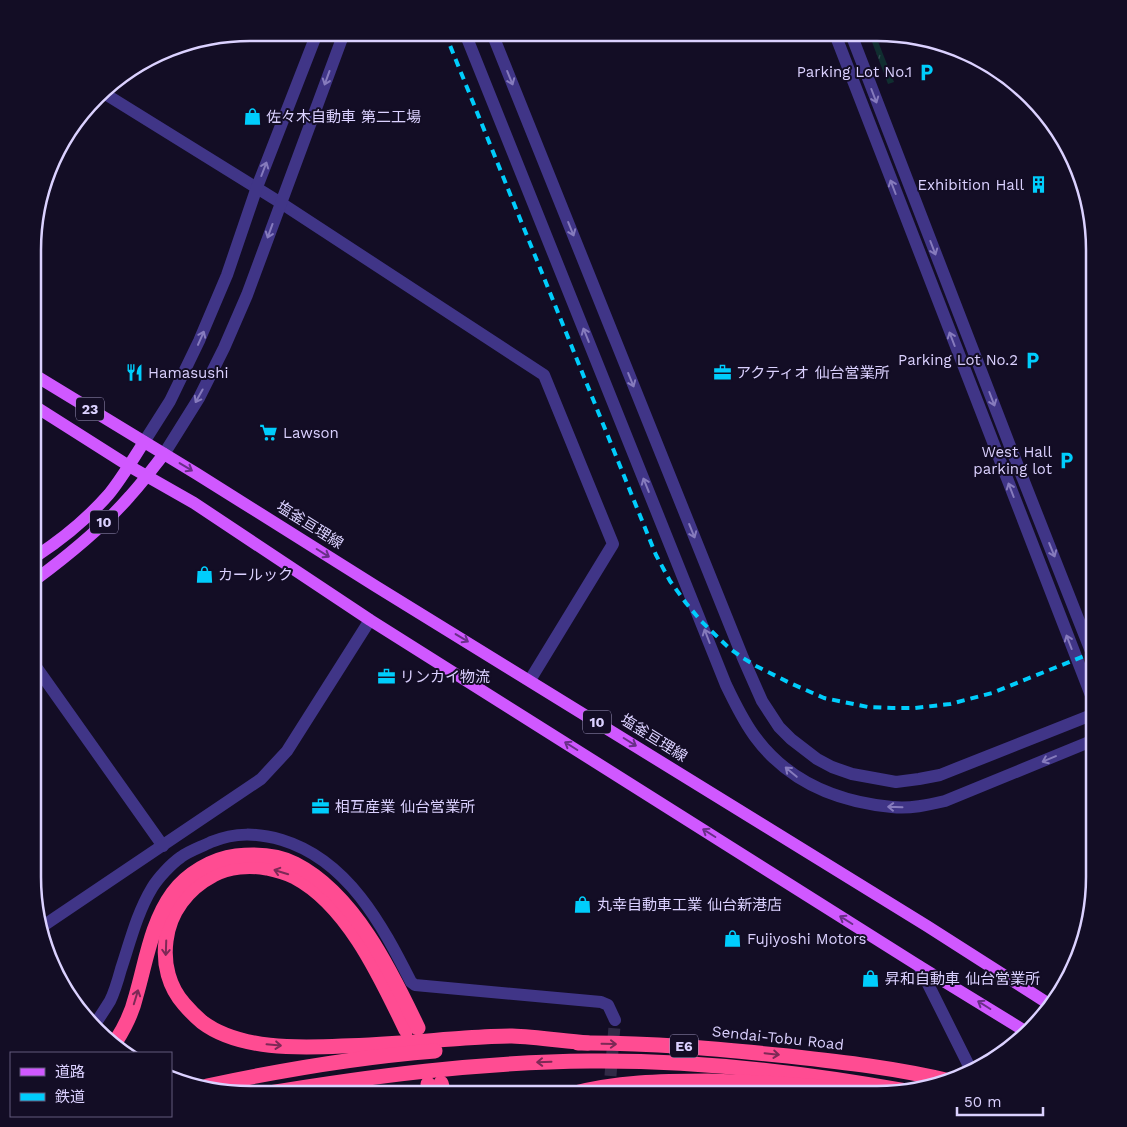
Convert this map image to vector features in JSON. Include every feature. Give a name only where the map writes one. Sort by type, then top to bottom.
[{"type":"highway","points":[[117,1038],[128,1020],[136,998],[155,929],[162,911],[173,893],[199,869],[213,862],[246,855],[262,856],[294,864],[330,889],[347,908],[391,973],[412,1029],[358,941],[328,903],[294,876],[260,867],[232,868],[218,872],[205,879],[189,892],[171,920],[165,951],[167,969],[172,985],[181,1000],[203,1023],[233,1037],[252,1043],[302,1047],[372,1045],[513,1036],[588,1043]]},
{"type":"highway","name":"Sendai-Tobu Road","points":[[219,1083],[330,1064],[421,1052],[516,1044],[588,1043],[728,1050],[869,1066],[933,1078]]},
{"type":"highway","name":"E6","points":[[311,1086],[335,1082],[435,1085],[519,1063],[629,1061],[732,1066],[812,1075],[877,1086]]},
{"type":"highway","points":[[607,1086],[626,1083],[672,1081],[813,1086]]},
{"type":"main road","name":"23","points":[[41,379],[144,442]]},
{"type":"main road","name":"23","points":[[41,410],[129,466]]},
{"type":"main road","name":"塩釜亘理線","points":[[144,442],[928,926],[1045,1001]]},
{"type":"main road","name":"10","points":[[41,553],[88,516],[109,494],[144,442]]},
{"type":"main road","name":"10","points":[[41,575],[108,519],[130,497],[164,454]]},
{"type":"main road","name":"10","points":[[129,466],[194,503],[370,620],[919,966],[1021,1028]]},
{"type":"street","points":[[144,442],[170,401],[199,341],[227,275],[257,187],[314,41]]},
{"type":"street","points":[[164,454],[199,398],[224,348],[246,295],[341,41]]},
{"type":"street","points":[[468,41],[722,675],[740,715],[769,753],[798,778],[816,788],[834,795],[893,807],[920,806],[946,801],[1086,743]]},
{"type":"street","points":[[495,41],[745,664],[762,701],[779,728],[804,750],[832,767],[852,774],[896,782],[940,775],[1086,717]]},
{"type":"street","points":[[838,41],[1086,683]]},
{"type":"street","points":[[854,41],[1086,639]]},
{"type":"street","points":[[109,96],[257,187],[544,375],[613,544],[530,680]]},
{"type":"street","points":[[46,924],[261,780],[287,751],[370,620]]},
{"type":"street","points":[[41,674],[163,846]]},
{"type":"street","points":[[98,1020],[110,1001],[141,909],[153,886],[181,857],[199,847],[232,836],[249,834],[266,835],[288,842],[311,852],[327,863],[362,899],[391,943],[411,982],[415,985],[600,1002],[608,1005],[615,1020]]},
{"type":"street","points":[[919,966],[968,1064]]},
{"type":"green space","points":[[872,41],[878,41],[894,82],[888,84]]},
{"type":"tunnel","points":[[610,1086],[615,1020]]},
{"type":"railway","points":[[448,41],[656,555],[670,581],[686,603],[701,621],[729,648],[756,666],[824,698],[868,707],[892,708],[915,708],[950,704],[992,693],[1086,655]]},
{"type":"place","name":"Parking Lot No.1","points":[[926,72]]},
{"type":"place","name":"佐々木自動車 第二工場","points":[[252,117]]},
{"type":"place","name":"Exhibition Hall","points":[[1038,185]]},
{"type":"place","name":"Parking Lot No.2","points":[[1032,360]]},
{"type":"place","name":"Hamasushi","points":[[134,373]]},
{"type":"place","name":"アクティオ 仙台営業所","points":[[722,373]]},
{"type":"place","name":"Lawson","points":[[269,433]]},
{"type":"place","name":"West Hall parking lot","points":[[1066,461]]},
{"type":"place","name":"カールック","points":[[204,575]]},
{"type":"place","name":"リンカイ物流","points":[[386,677]]},
{"type":"place","name":"相互産業 仙台営業所","points":[[321,807]]},
{"type":"place","name":"丸幸自動車工業 仙台新港店","points":[[583,905]]},
{"type":"place","name":"Fujiyoshi Motors","points":[[733,939]]},
{"type":"place","name":"昇和自動車 仙台営業所","points":[[871,979]]}]
